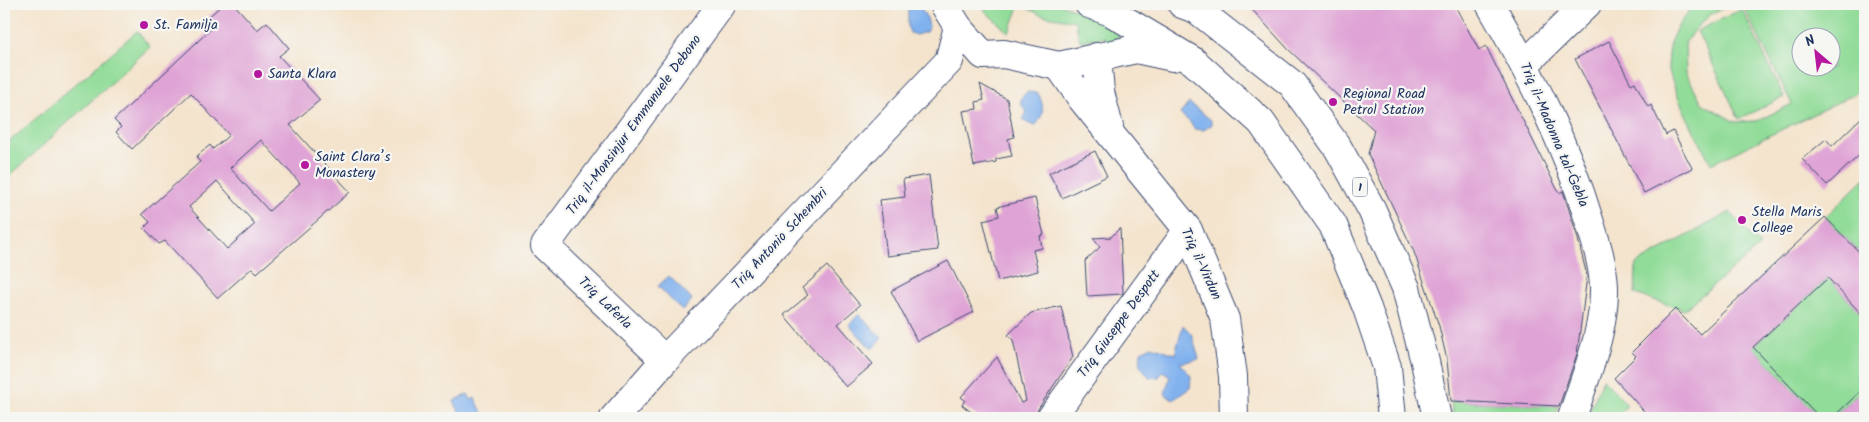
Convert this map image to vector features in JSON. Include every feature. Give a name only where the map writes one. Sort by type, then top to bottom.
[{"type":"main road","name":"Triq il-Monsinjur Emmanuele Debono","points":[[545,246],[722,4]]},
{"type":"main road","points":[[944,4],[958,27],[984,55]]},
{"type":"main road","points":[[1089,4],[1112,12],[1192,61],[1261,122],[1333,224],[1367,308],[1387,367],[1392,418]]},
{"type":"main road","name":"Triq il-Madonna tal-Ġebla","points":[[1490,4],[1525,64],[1579,188],[1602,264],[1604,288],[1599,334],[1572,418]]},
{"type":"main road","points":[[1525,64],[1587,4]]},
{"type":"main road","name":"1","points":[[1191,6],[1292,84],[1338,148],[1372,210],[1406,288],[1437,418]]},
{"type":"main road","name":"Triq Antonio Schembri","points":[[614,418],[665,360],[949,61],[958,27]]},
{"type":"main road","points":[[949,61],[984,55],[1004,54],[1059,66],[1136,49],[1192,61]]},
{"type":"main road","name":"Triq il-Virdun","points":[[1096,57],[1100,92],[1110,133]]},
{"type":"main road","name":"Triq il-Virdun","points":[[1059,66],[1082,99],[1188,230],[1225,320],[1233,376],[1234,418]]},
{"type":"main road","name":"Triq Giuseppe Despott","points":[[1051,418],[1188,230]]},
{"type":"main road","name":"Triq Laferla","points":[[545,246],[665,360]]},
{"type":"green space","points":[[981,4],[1020,4],[1009,33],[986,12]]},
{"type":"green space","points":[[1020,4],[1060,4],[1117,25],[1120,36],[1107,44],[1105,37],[1080,41],[1075,21],[1041,15]]},
{"type":"green space","points":[[1695,4],[1732,4],[1711,14],[1694,30],[1685,43],[1686,73],[1702,103],[1735,122],[1757,121],[1792,104],[1742,4],[1865,4],[1865,89],[1711,164],[1677,94],[1668,65],[1671,40],[1681,21]]},
{"type":"green space","points":[[1742,9],[1784,97],[1739,119],[1697,31]]},
{"type":"green space","points":[[137,31],[150,47],[4,181],[4,146]]},
{"type":"green space","points":[[1865,178],[1865,258],[1825,217]]},
{"type":"green space","points":[[1730,212],[1760,246],[1684,310],[1635,294],[1636,264]]},
{"type":"green space","points":[[1828,278],[1865,318],[1865,387],[1832,418],[1820,418],[1753,347]]},
{"type":"green space","points":[[1603,379],[1627,405],[1617,418],[1587,418]]},
{"type":"green space","points":[[1451,401],[1559,406],[1553,418],[1453,418]]},
{"type":"water","points":[[908,4],[918,4],[927,18],[929,26],[926,32],[916,35],[910,33],[908,27]]},
{"type":"water","points":[[1027,92],[1038,93],[1041,102],[1041,118],[1035,126],[1023,119],[1027,112],[1021,104],[1021,98]]},
{"type":"water","points":[[1189,103],[1211,120],[1211,125],[1204,130],[1194,129],[1190,122],[1180,114]]},
{"type":"water","points":[[669,276],[692,300],[682,311],[658,286]]},
{"type":"water","points":[[859,314],[882,338],[872,349],[849,325]]},
{"type":"water","points":[[1183,325],[1192,335],[1199,359],[1180,363],[1191,376],[1190,388],[1173,400],[1165,394],[1170,376],[1163,371],[1159,377],[1150,378],[1140,365],[1141,351],[1152,346],[1175,354]]},
{"type":"water","points":[[468,394],[471,400],[475,398],[485,418],[462,418],[454,401]]},
{"type":"building","name":"Saint Clara’s Monastery","points":[[223,4],[234,4],[257,30],[267,22],[289,48],[279,56],[320,100],[290,125],[350,192],[257,273],[252,268],[218,298],[165,241],[159,244],[144,228],[150,222],[142,214],[200,162],[196,157],[210,145],[213,149],[229,135],[191,93],[132,149],[116,132],[121,127],[114,120],[212,28],[205,20]],"holes":[[[261,140],[300,183],[269,211],[230,168]],[[217,181],[255,224],[227,249],[189,207]]]},
{"type":"building","points":[[1247,4],[1454,4],[1479,50],[1486,46],[1559,193],[1563,191],[1577,235],[1587,276],[1577,354],[1559,406],[1451,401],[1447,360],[1439,326],[1414,252],[1368,154],[1374,130],[1288,49]]},
{"type":"building","points":[[1609,41],[1631,84],[1635,82],[1648,107],[1651,105],[1666,135],[1673,131],[1692,168],[1644,193],[1575,59]]},
{"type":"building","points":[[980,84],[1007,99],[1014,137],[1008,139],[1012,156],[996,159],[996,162],[974,166],[963,111],[977,109],[976,102],[984,100]]},
{"type":"building","points":[[1865,114],[1865,150],[1827,185],[1802,159],[1826,139],[1832,146]]},
{"type":"building","points":[[1095,151],[1107,176],[1062,198],[1049,173]]},
{"type":"building","points":[[929,175],[938,250],[887,256],[880,200],[905,197],[903,179]]},
{"type":"building","points":[[1035,198],[1044,235],[1040,236],[1042,248],[1033,250],[1038,271],[998,281],[983,220],[999,216],[997,207]]},
{"type":"building","points":[[1825,217],[1865,258],[1865,318],[1828,278],[1753,347],[1820,418],[1650,418],[1614,378],[1636,356],[1632,352],[1675,309],[1700,334]]},
{"type":"building","points":[[1120,228],[1123,293],[1087,296],[1085,261],[1100,247],[1093,238],[1111,237]]},
{"type":"building","points":[[948,261],[974,312],[917,341],[891,291]]},
{"type":"building","points":[[827,266],[860,305],[838,324],[873,364],[846,387],[784,315],[808,295],[802,288]]},
{"type":"building","points":[[1061,306],[1073,357],[1038,409],[1036,418],[979,418],[962,405],[965,400],[961,397],[997,357],[1021,403],[1026,401],[1013,340],[1008,335],[1031,313]]},
{"type":"building","points":[[1865,387],[1865,418],[1832,418]]},
{"type":"place","name":"St. Familja","points":[[144,25]]},
{"type":"place","name":"Santa Klara","points":[[258,74]]},
{"type":"place","name":"Regional Road Petrol Station","points":[[1333,102]]},
{"type":"place","name":"Saint Clara’s Monastery","points":[[305,165]]},
{"type":"place","name":"Stella Maris College","points":[[1742,220]]}]
